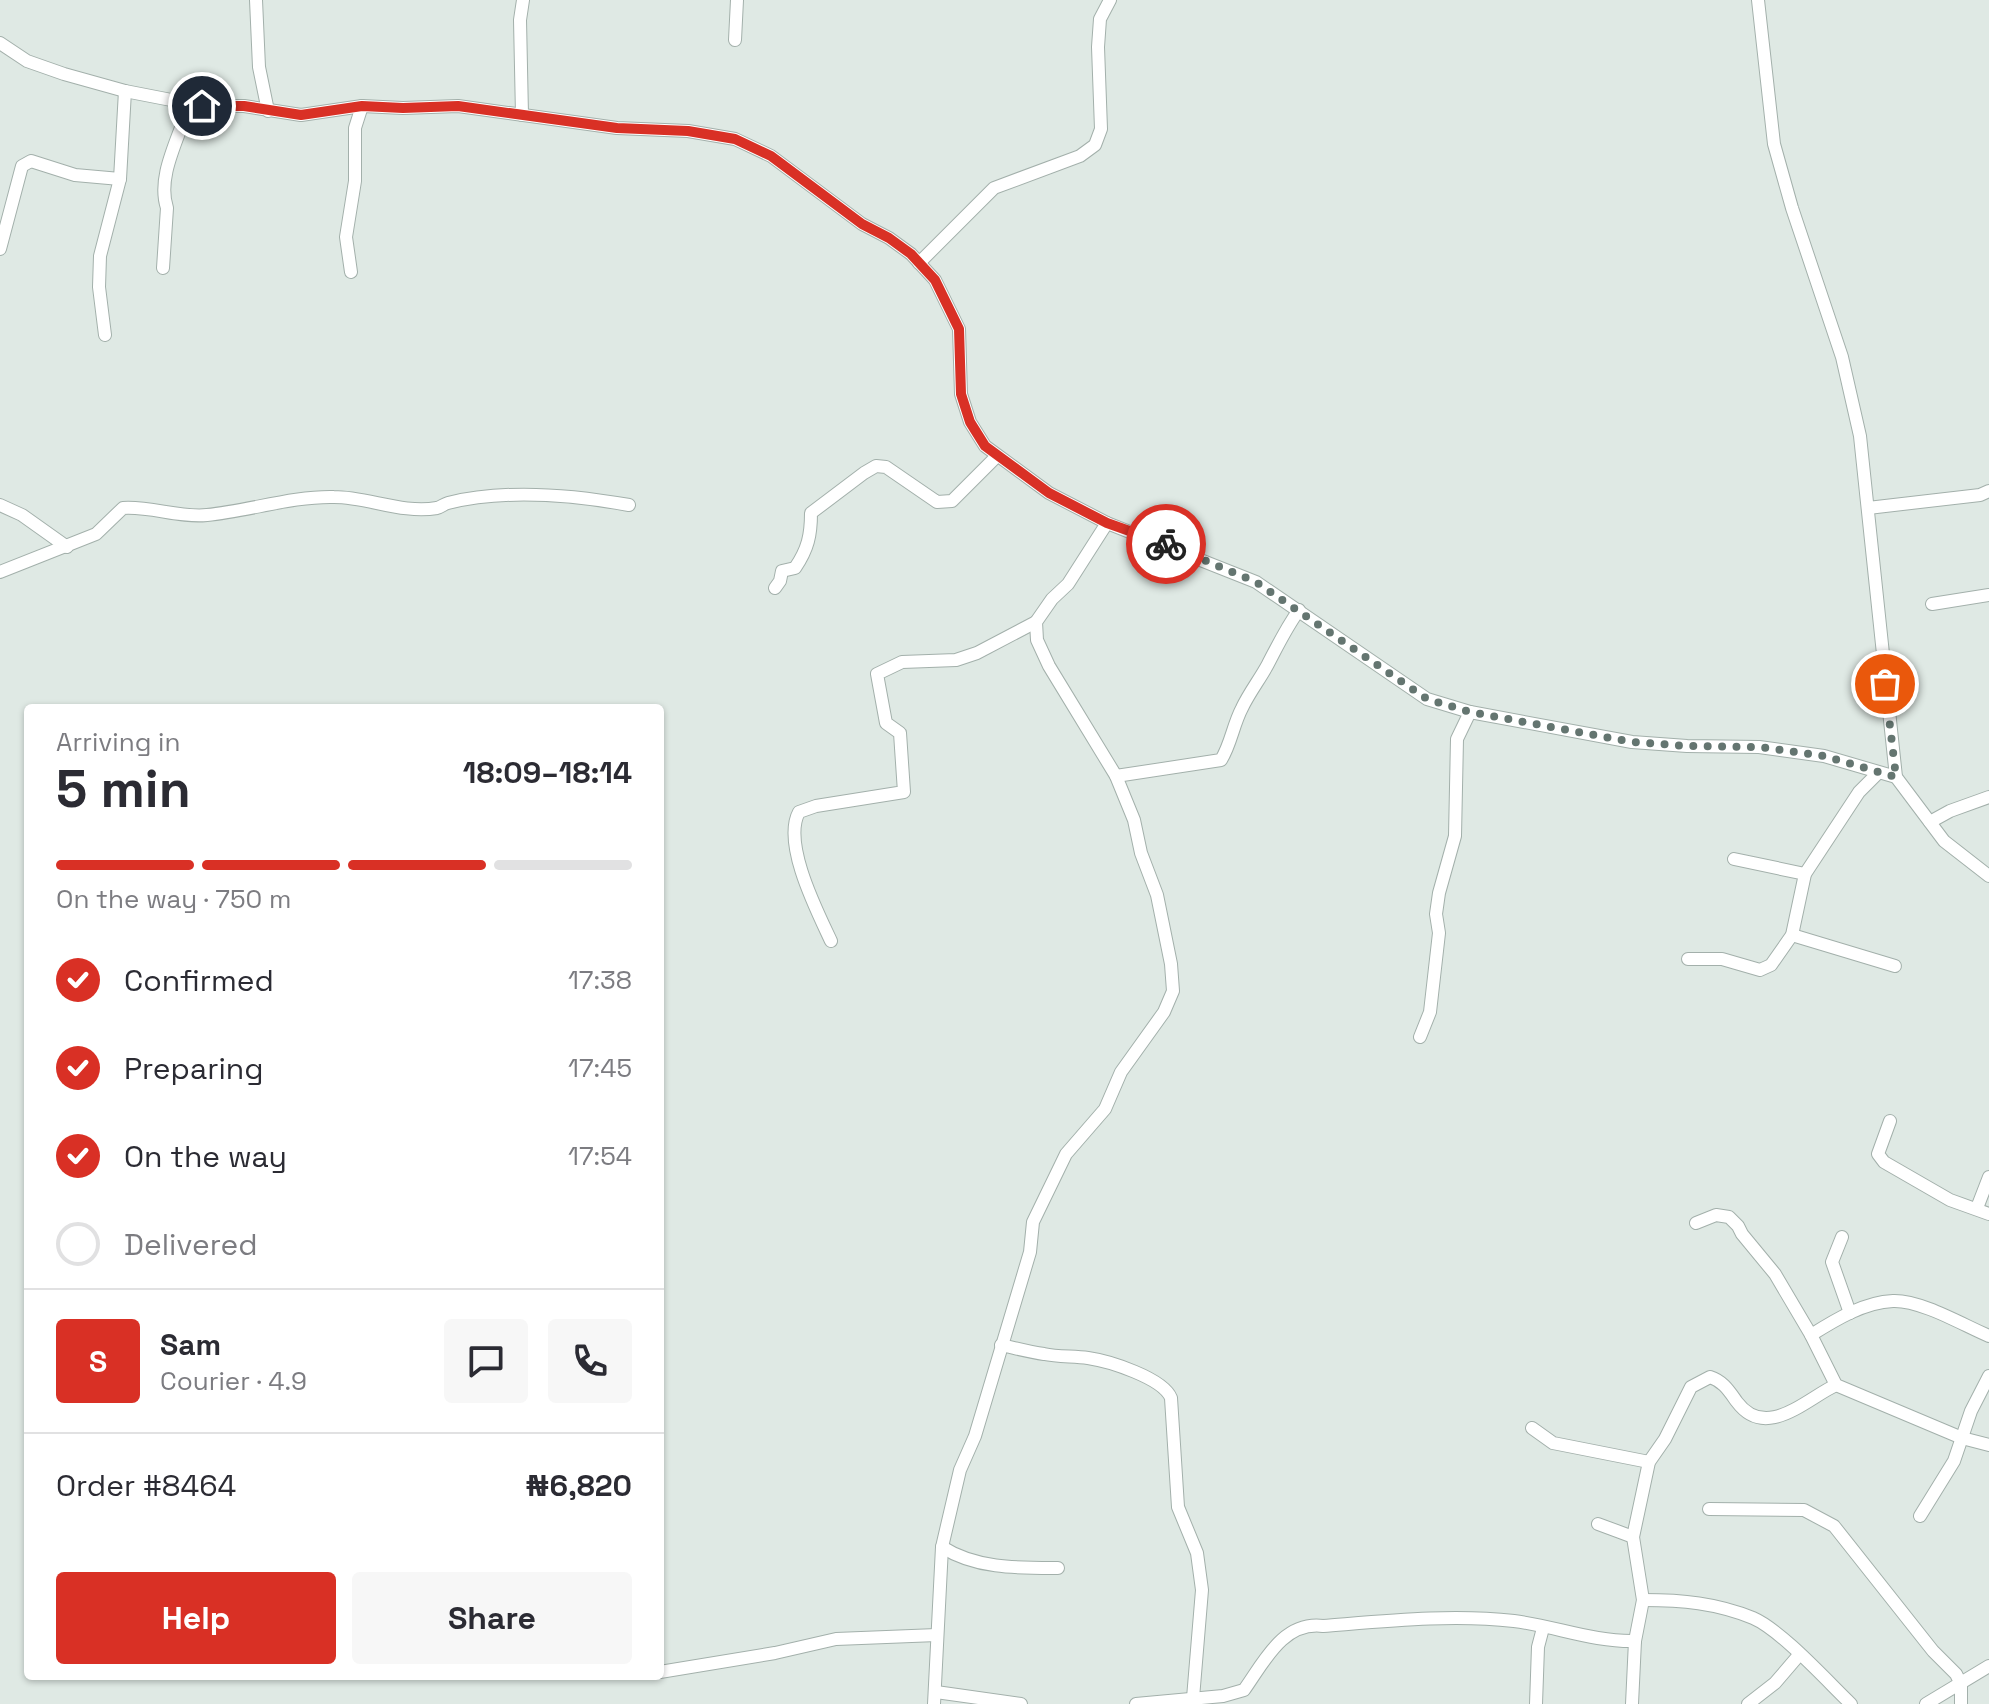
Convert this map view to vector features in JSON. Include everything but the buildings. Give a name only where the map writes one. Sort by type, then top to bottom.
[{"type":"street","points":[[256,0],[259,67],[268,111]]},
{"type":"street","points":[[522,115],[520,20],[523,0]]},
{"type":"street","points":[[735,40],[737,0]]},
{"type":"street","points":[[919,263],[994,188],[1080,156],[1095,145],[1101,129],[1100,19],[1110,0]]},
{"type":"street","points":[[1758,0],[1774,144],[1842,357],[1860,436],[1896,777],[1944,841],[1989,876]]},
{"type":"street","points":[[0,43],[27,61],[125,91],[189,104],[244,106],[301,115],[362,106],[458,106],[617,128],[688,131],[735,139],[771,156],[862,224],[889,238],[935,280],[959,329],[961,394],[970,422],[985,446],[1049,493],[1107,523],[1256,582],[1427,699],[1470,712],[1632,742],[1759,747],[1824,756],[1896,777]]},
{"type":"street","points":[[105,335],[99,287],[100,256],[120,179],[125,91]]},
{"type":"street","points":[[163,268],[167,208],[164,200],[169,154],[182,130],[189,104]]},
{"type":"street","points":[[351,272],[346,237],[355,181],[355,128],[362,106]]},
{"type":"street","points":[[0,249],[22,166],[31,161],[75,175],[120,179]]},
{"type":"street","points":[[775,588],[782,571],[795,568],[807,548],[811,539],[811,513],[864,473],[876,466],[886,467],[937,502],[945,503],[952,501],[997,456]]},
{"type":"street","points":[[1868,508],[1980,495],[1989,491]]},
{"type":"street","points":[[0,572],[96,534],[123,508],[141,507],[177,514],[204,515],[331,496],[401,507],[437,508],[448,503],[496,497],[579,496],[629,505]]},
{"type":"street","points":[[0,505],[22,515],[67,547]]},
{"type":"street","points":[[831,941],[809,892],[800,861],[795,819],[799,812],[816,806],[904,792],[900,733],[886,723],[877,674],[902,662],[956,660],[977,653],[1036,622],[1052,599],[1068,584],[1107,523]]},
{"type":"street","points":[[1932,604],[1989,595]]},
{"type":"street","points":[[1116,776],[1221,760],[1229,748],[1232,730],[1242,706],[1268,664],[1282,632],[1299,610]]},
{"type":"street","points":[[1021,1704],[935,1698],[942,1547],[960,1470],[975,1436],[1030,1252],[1033,1222],[1066,1154],[1105,1109],[1121,1072],[1164,1012],[1173,991],[1171,964],[1157,895],[1141,853],[1134,820],[1116,776],[1049,666],[1037,640],[1036,622]]},
{"type":"street","points":[[1420,1037],[1430,1012],[1439,933],[1436,914],[1439,893],[1455,836],[1457,739],[1470,712]]},
{"type":"street","points":[[1688,959],[1722,959],[1760,970],[1771,965],[1792,935],[1805,874],[1859,792],[1878,773]]},
{"type":"street","points":[[1930,822],[1989,797]]},
{"type":"street","points":[[1734,859],[1805,874]]},
{"type":"street","points":[[1792,935],[1895,966]]},
{"type":"street","points":[[1890,1121],[1878,1154],[1884,1162],[1950,1200],[1983,1211],[1989,1177]]},
{"type":"street","points":[[1696,1223],[1716,1215],[1729,1217],[1775,1274],[1836,1385],[1962,1438],[1989,1445]]},
{"type":"street","points":[[1842,1237],[1832,1262],[1850,1313]]},
{"type":"street","points":[[1811,1335],[1850,1313],[1895,1301],[1924,1308],[1989,1336]]},
{"type":"street","points":[[1001,1345],[1047,1355],[1090,1358],[1158,1382],[1167,1389],[1171,1398],[1178,1507],[1197,1553],[1202,1590],[1193,1698]]},
{"type":"street","points":[[1920,1516],[1954,1461],[1971,1411],[1989,1376]]},
{"type":"street","points":[[1632,1704],[1635,1641],[1643,1600],[1633,1537],[1649,1462],[1665,1439],[1691,1387],[1710,1377],[1719,1380],[1741,1407],[1752,1415],[1765,1418],[1798,1410],[1836,1385]]},
{"type":"street","points":[[1532,1428],[1553,1443],[1649,1462]]},
{"type":"street","points":[[1709,1509],[1804,1510],[1834,1526],[1933,1651],[1956,1674],[1961,1684],[1961,1704]]},
{"type":"street","points":[[1598,1524],[1633,1537]]},
{"type":"street","points":[[942,1547],[959,1558],[973,1561],[1020,1568],[1058,1568]]},
{"type":"street","points":[[1643,1600],[1691,1600],[1755,1619],[1851,1704]]},
{"type":"street","points":[[1136,1704],[1223,1696],[1244,1690],[1266,1656],[1290,1632],[1309,1624],[1323,1626],[1413,1619],[1514,1621],[1610,1642],[1635,1641]]},
{"type":"street","points":[[1536,1704],[1538,1647],[1543,1628]]},
{"type":"street","points":[[664,1671],[775,1653],[836,1639],[937,1635]]},
{"type":"street","points":[[1748,1704],[1775,1683],[1799,1655]]},
{"type":"street","points":[[1926,1704],[1989,1666]]},
{"type":"way so far","points":[[1166,544],[1256,582],[1427,699],[1470,712],[1632,742],[1759,747],[1824,756],[1896,777],[1885,684]]},
{"type":"route","points":[[202,106],[244,106],[301,115],[362,106],[458,106],[617,128],[688,131],[735,139],[771,156],[833,204],[889,238],[911,254],[935,280],[959,329],[961,394],[970,422],[985,446],[1049,493],[1107,523],[1166,544]]}]
